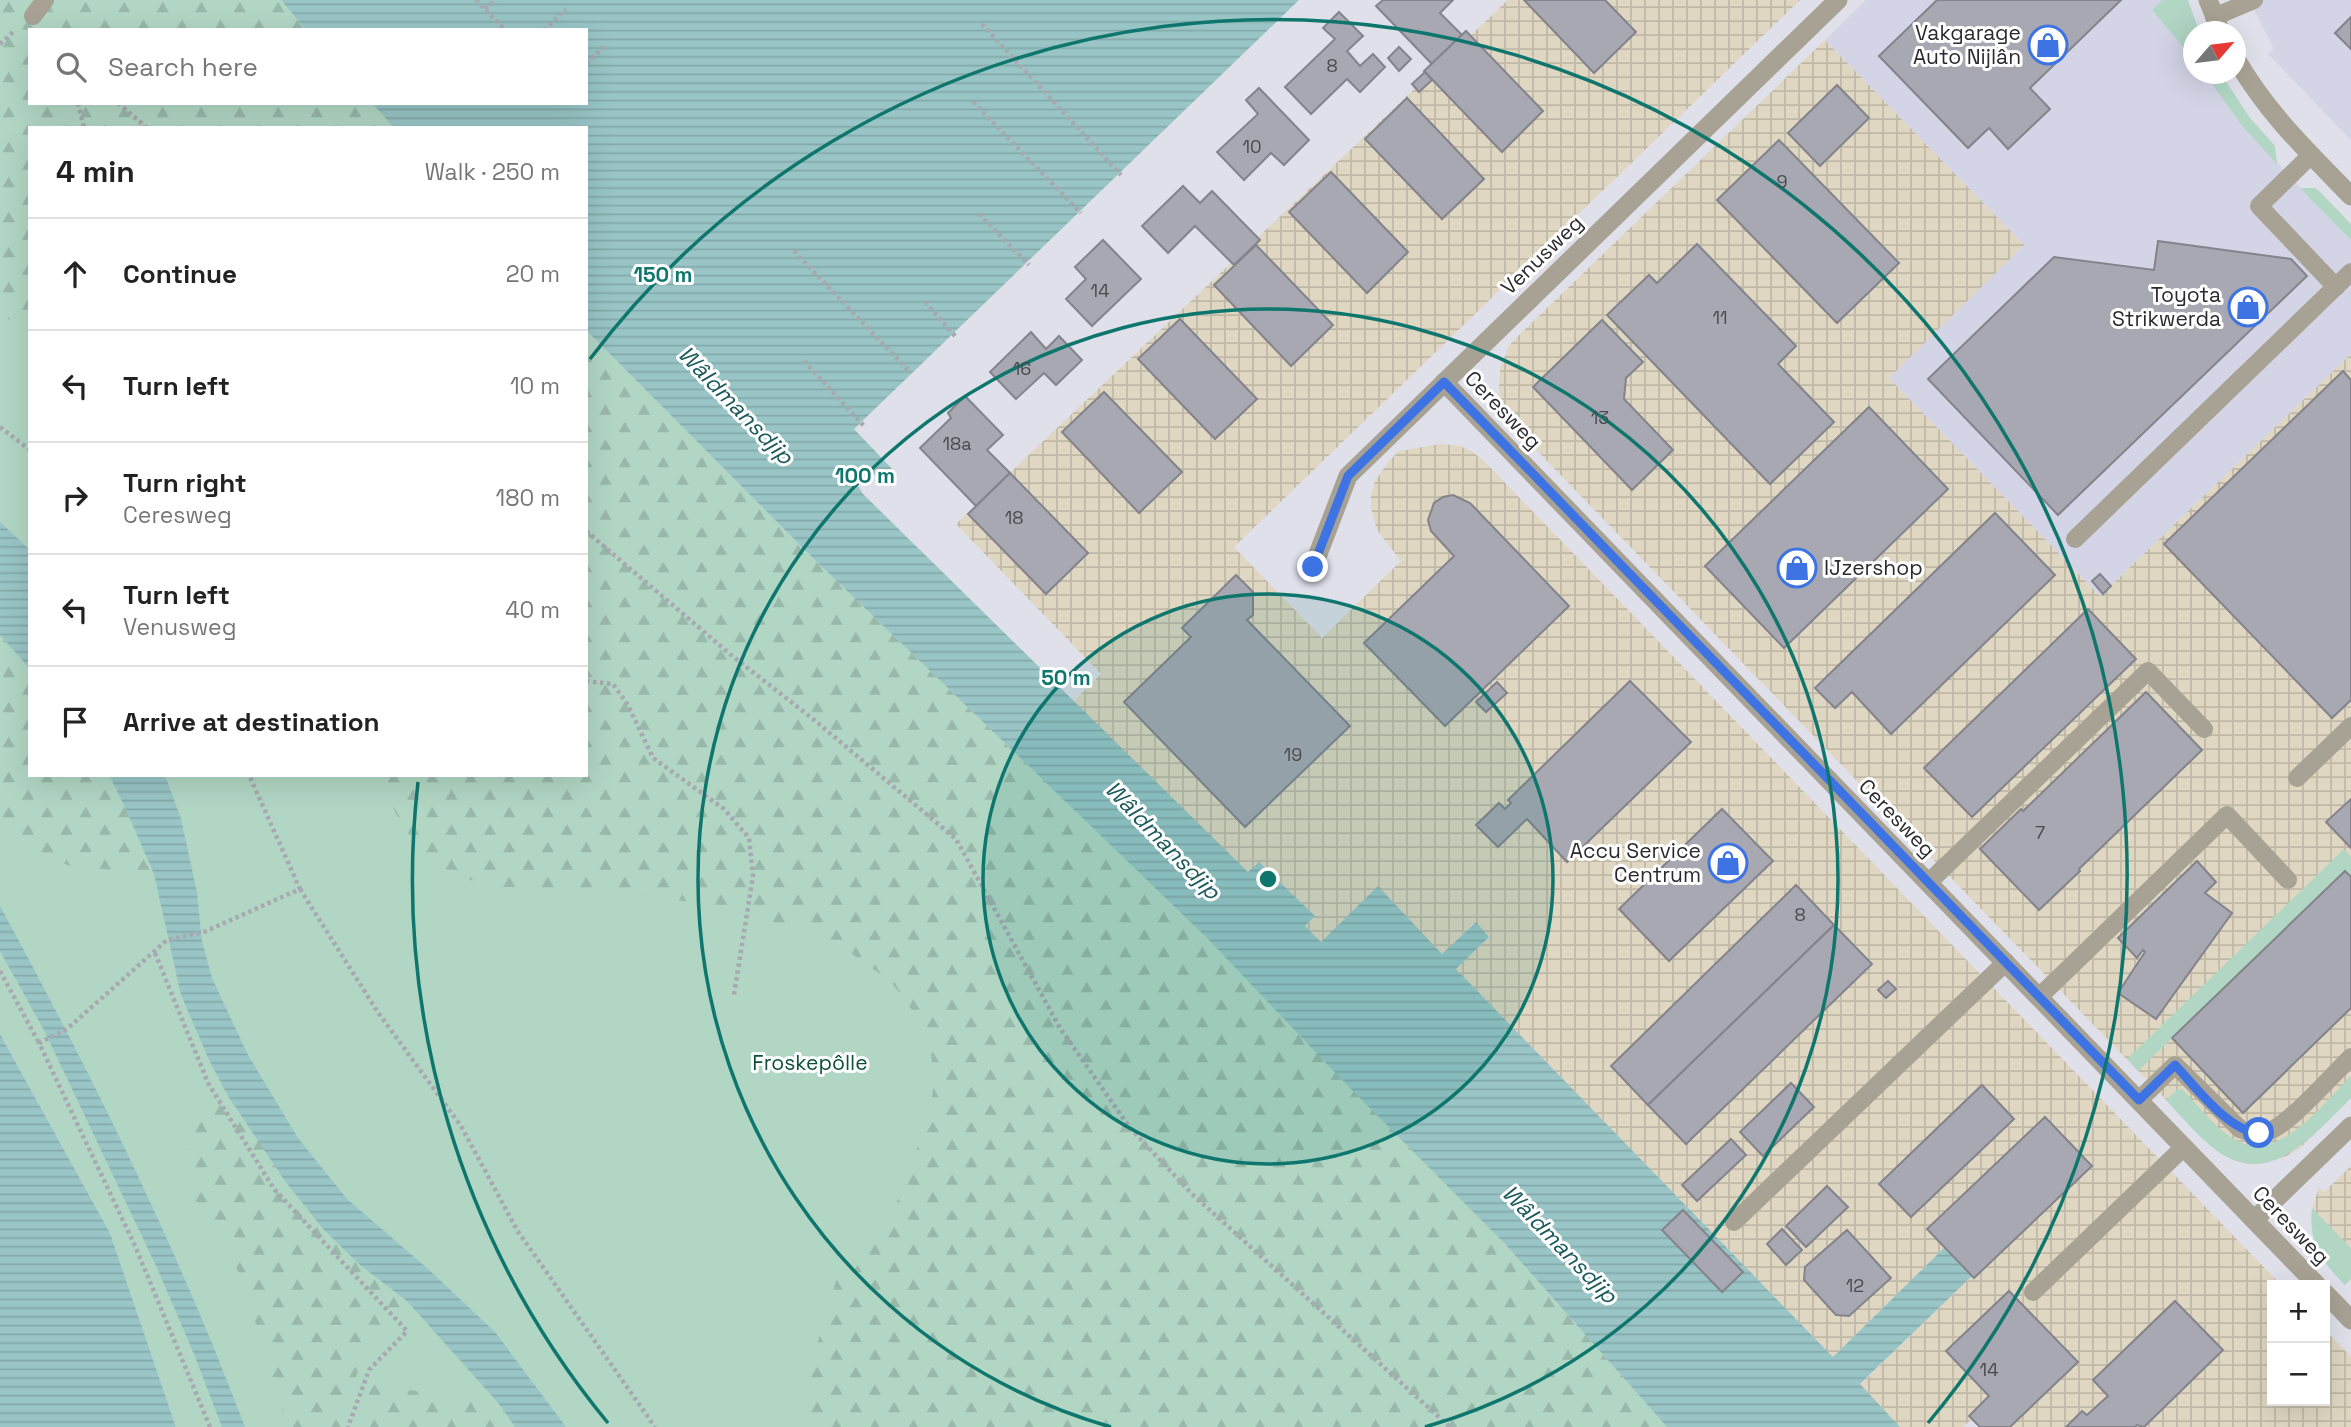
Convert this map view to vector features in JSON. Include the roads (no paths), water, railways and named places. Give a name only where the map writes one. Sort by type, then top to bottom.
[{"type":"street","name":"Venusweg","points":[[1313,567],[1348,476],[1838,0]]},
{"type":"street","points":[[2246,78],[2276,119],[2351,196]]},
{"type":"street","name":"Ceresweg","points":[[1444,382],[2313,1280]]},
{"type":"street","points":[[2254,1220],[2351,1126]]},
{"type":"street","name":"Ceresweg","points":[[2330,1298],[2351,1320]]},
{"type":"lane","points":[[33,16],[45,0]]},
{"type":"lane","points":[[2214,16],[2255,0]]},
{"type":"lane","points":[[2311,155],[2259,206],[2336,287]]},
{"type":"lane","points":[[2075,539],[2351,272]]},
{"type":"lane","points":[[1928,883],[2148,671],[2204,729]]},
{"type":"lane","points":[[2297,778],[2351,726]]},
{"type":"lane","points":[[2039,997],[2227,815],[2288,880]]},
{"type":"lane","points":[[1734,1222],[2006,962]]},
{"type":"lane","points":[[2139,1100],[2175,1065],[2240,1129],[2269,1132],[2283,1123],[2351,1056]]},
{"type":"lane","points":[[2033,1292],[2184,1147]]},
{"type":"water","name":"Wâldmansdjip","points":[[281,0],[1299,0],[854,429],[896,473],[884,484],[864,464],[852,476],[863,494],[1248,872],[1259,862],[1315,916],[1305,926],[1321,942],[1378,886],[1442,954],[1476,922],[1489,937],[1456,969],[1833,1357],[1945,1247],[1972,1276],[1860,1384],[1900,1427],[1667,1427],[1505,1244],[1347,1085],[1207,938],[814,559],[588,332],[588,126],[392,126],[374,105],[588,105],[588,28],[304,28]]},
{"type":"water","points":[[0,522],[28,548],[28,667],[0,635]]},
{"type":"water","points":[[110,777],[166,777],[181,819],[197,892],[202,941],[212,978],[248,1055],[298,1138],[347,1199],[427,1268],[495,1332],[566,1427],[515,1427],[499,1404],[407,1301],[360,1265],[324,1230],[285,1181],[228,1096],[181,995],[154,874]]},
{"type":"water","points":[[0,906],[68,1033],[132,1162],[191,1293],[245,1427],[222,1427],[157,1268],[45,1032],[0,951]]},
{"type":"water","points":[[0,1034],[110,1233],[176,1427],[0,1427]]},
{"type":"place","name":"Vakgarage Auto Nijlân","points":[[2048,45]]},
{"type":"place","name":"Toyota Strikwerda","points":[[2248,307]]},
{"type":"place","name":"IJzershop","points":[[1797,568]]},
{"type":"place","name":"Accu Service Centrum","points":[[1728,863]]},
{"type":"park label","name":"Froskepôlle","points":[[810,1063]]}]
